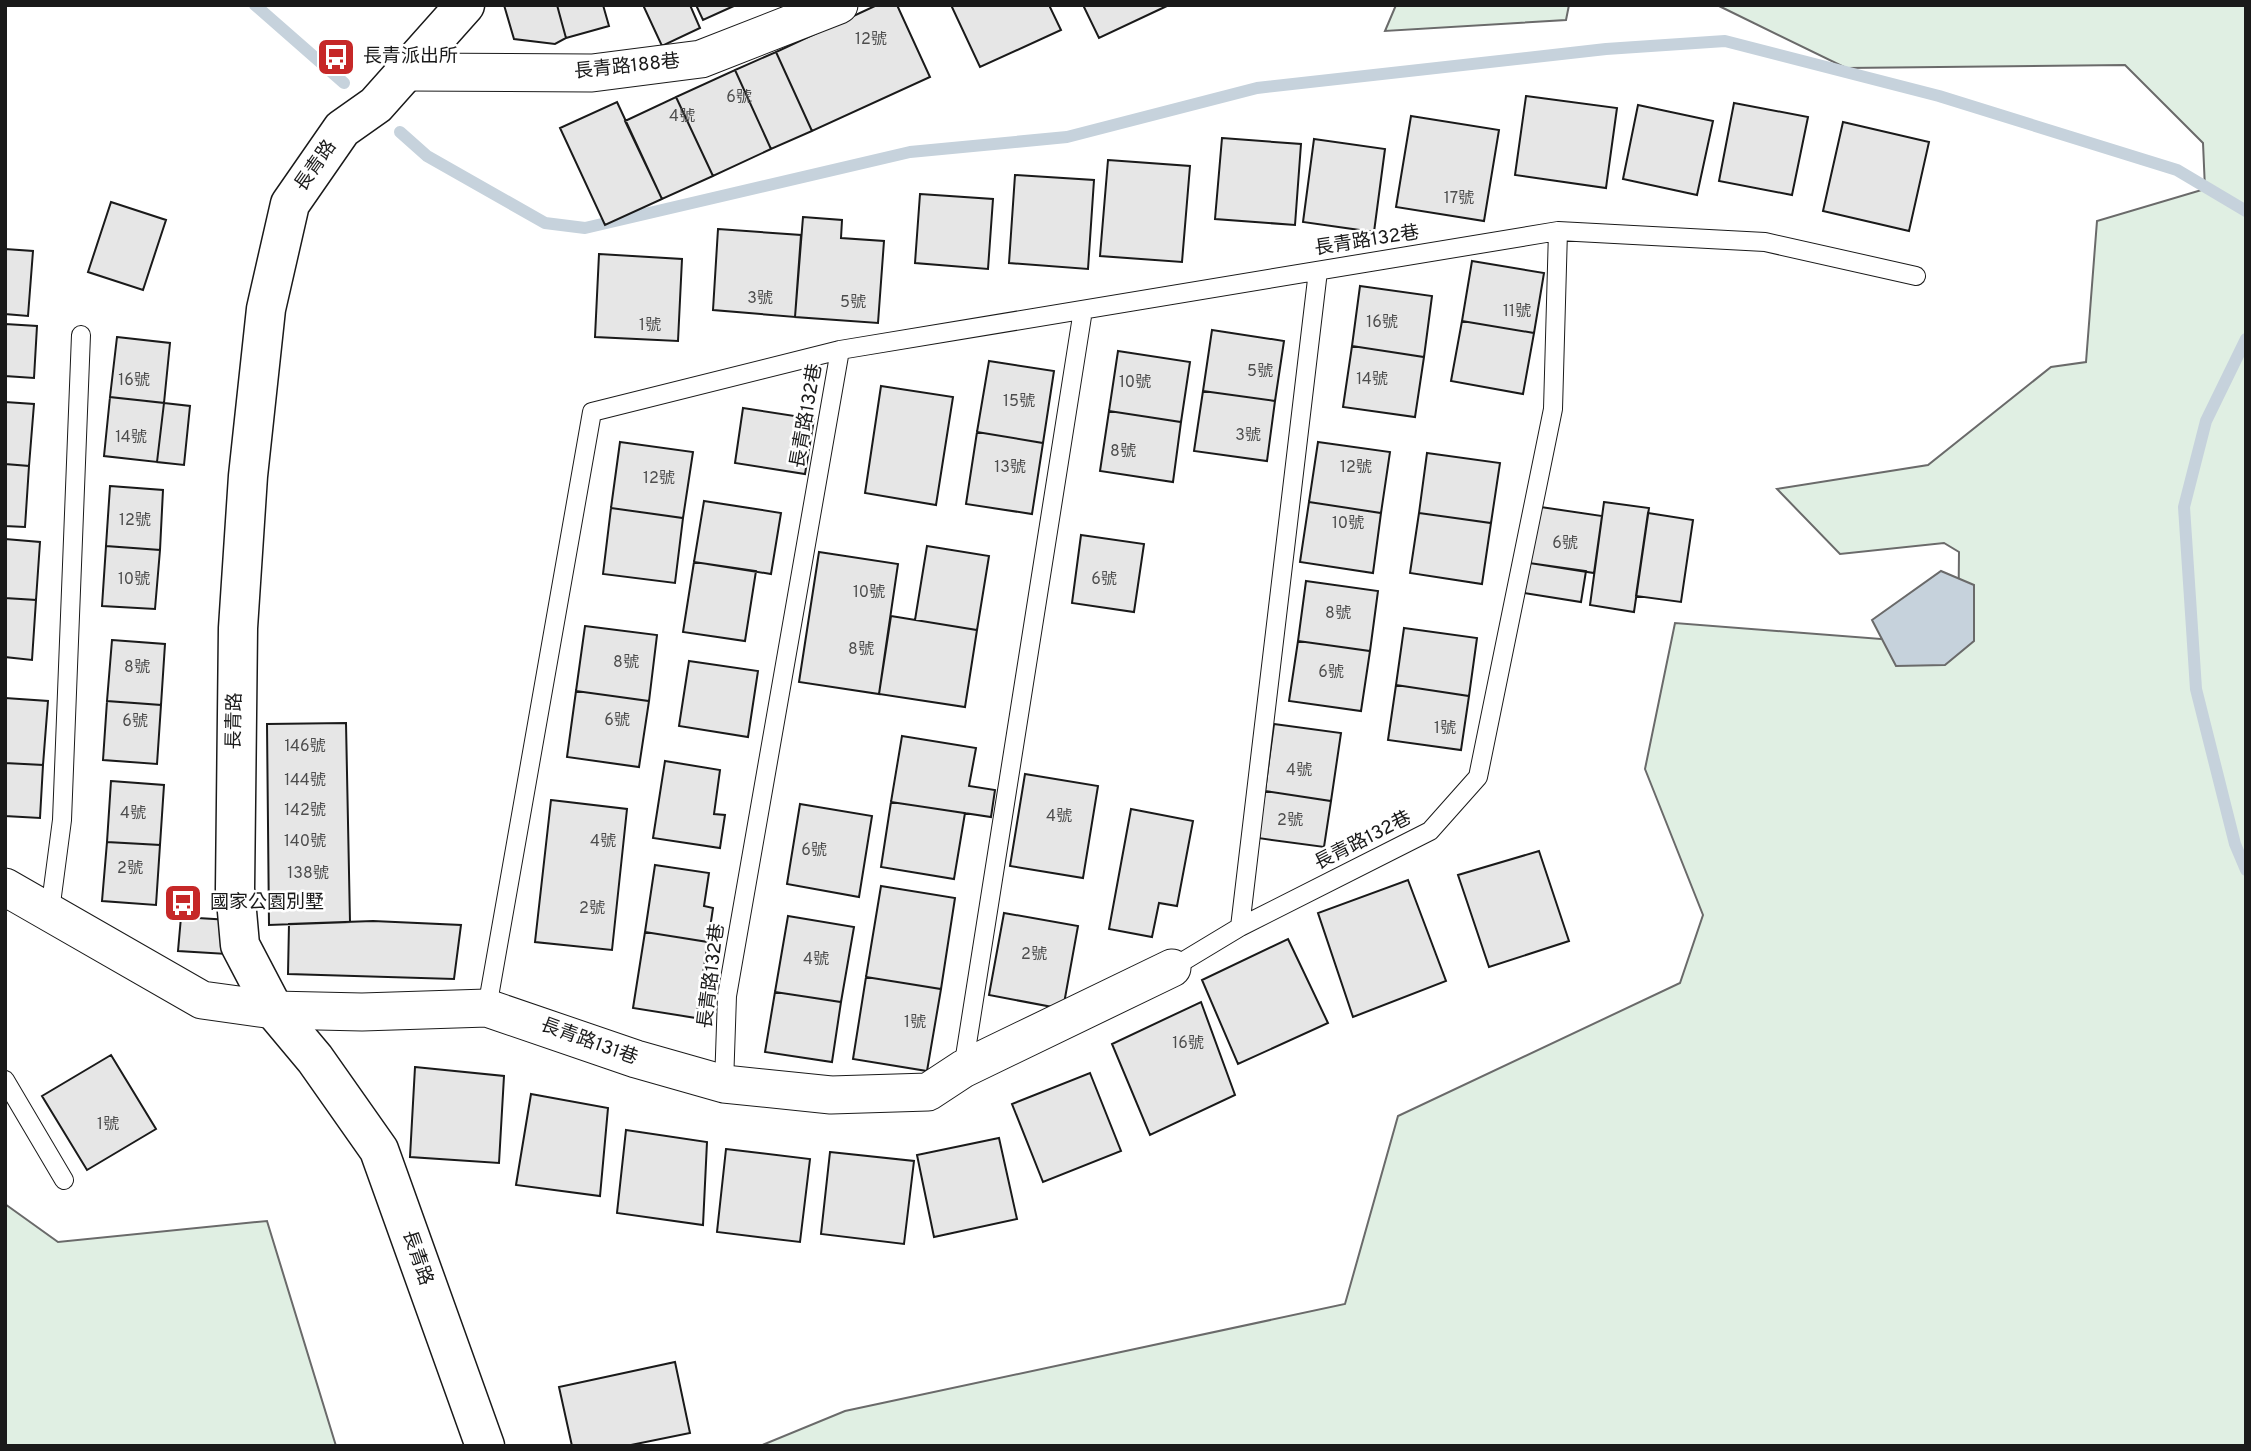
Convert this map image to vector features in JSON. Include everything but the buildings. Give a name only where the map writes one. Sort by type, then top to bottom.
[{"type":"street","name":"長青路","points":[[465,5],[376,105],[342,129],[290,204],[267,309],[248,477],[238,628],[235,889],[240,945],[274,1010],[315,1059],[379,1150],[485,1446]]},
{"type":"street","name":"長青路188巷","points":[[406,72],[592,73],[701,59],[839,5]]},
{"type":"street","name":"長青路131巷","points":[[5,887],[202,1000],[274,1010],[362,1012],[488,1008],[636,1059],[724,1084],[831,1095],[928,1092],[963,1069],[1172,968]]},
{"type":"lane","name":"長青路132巷","points":[[1172,968],[1240,927],[1430,831],[1478,777],[1553,409],[1558,231]]},
{"type":"lane","name":"長青路132巷","points":[[724,1084],[727,996],[840,350],[1558,231],[1765,242],[1916,276]]},
{"type":"lane","points":[[1240,927],[1318,271]]},
{"type":"lane","points":[[963,1069],[1083,310]]},
{"type":"lane","points":[[50,911],[62,820],[81,335]]},
{"type":"lane","points":[[488,1008],[592,412],[840,350]]},
{"type":"lane","points":[[5,1080],[64,1180]]},
{"type":"green space","points":[[1396,5],[1569,5],[1566,20],[1385,31]]},
{"type":"green space","points":[[1717,5],[2246,5],[2246,1446],[760,1446],[845,1411],[1345,1304],[1398,1116],[1680,983],[1703,915],[1645,769],[1675,623],[1958,645],[1959,552],[1944,543],[1840,554],[1777,489],[1928,465],[2051,367],[2086,362],[2097,221],[2205,189],[2203,143],[2125,65],[1846,68]]},
{"type":"green space","points":[[5,1204],[58,1242],[267,1221],[336,1446],[5,1446]]},
{"type":"shaded area","points":[[1941,571],[1974,585],[1974,641],[1945,665],[1896,666],[1872,620]]},
{"type":"waterway","points":[[255,5],[344,83]]},
{"type":"waterway","points":[[400,132],[427,156],[545,223],[585,228],[910,152],[1067,137],[1257,88],[1606,49],[1725,41],[1939,96],[2177,170],[2246,211]]},
{"type":"waterway","points":[[2246,339],[2206,421],[2184,507],[2196,689],[2235,844],[2246,870]]},
{"type":"place","name":"長青派出所","points":[[336,57]]},
{"type":"place","name":"國家公園別墅","points":[[183,903]]}]
